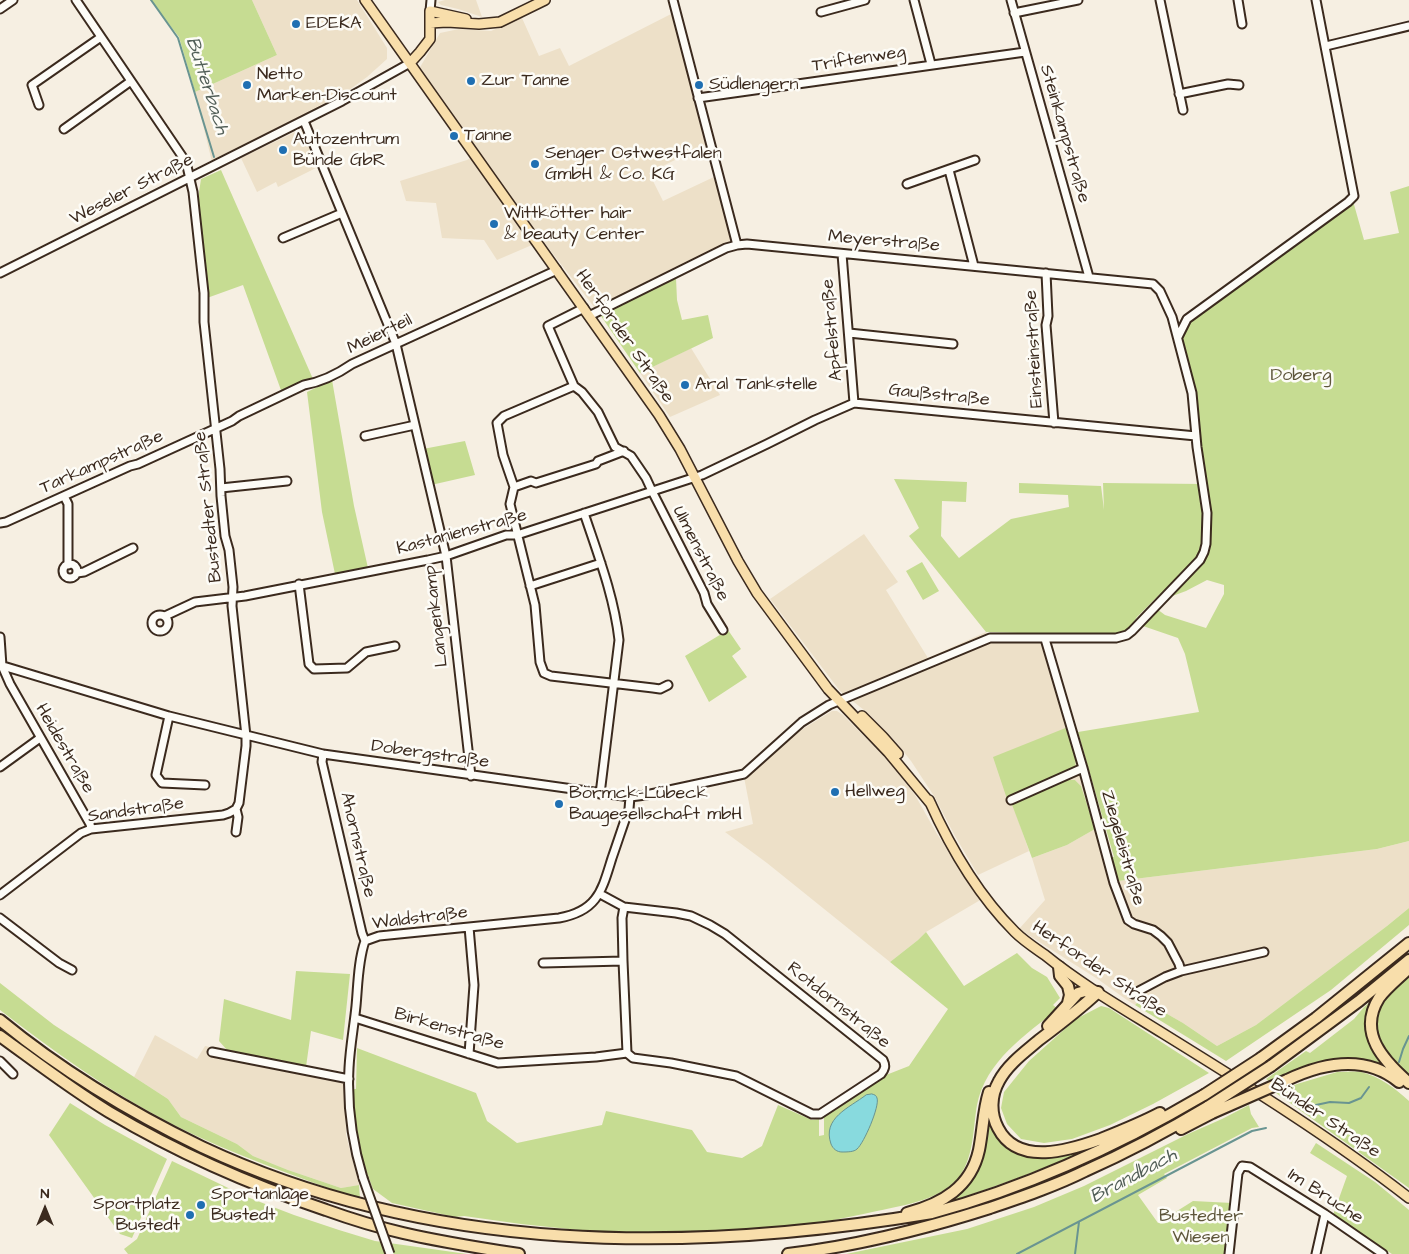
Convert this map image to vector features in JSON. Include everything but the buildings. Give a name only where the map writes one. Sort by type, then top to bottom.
[{"type":"highway","points":[[797,1241],[860,1230],[933,1213],[1016,1186],[1078,1161],[1157,1123],[1261,1058],[1316,1018],[1409,943]]},
{"type":"highway","points":[[1211,1110],[1359,1001],[1409,960]]},
{"type":"highway","points":[[1059,967],[1060,976],[1068,986],[1070,995],[1068,1004]]},
{"type":"highway","points":[[1409,968],[1380,998],[1373,1011],[1371,1025],[1373,1038],[1380,1053],[1390,1067],[1409,1084]]},
{"type":"highway","points":[[860,1230],[872,1221],[934,1204],[949,1196],[961,1186],[969,1177],[975,1164],[981,1139],[985,1105],[989,1092],[1004,1065],[1053,1021],[1078,993],[1085,991],[1098,992]]},
{"type":"highway","points":[[1098,992],[1024,1052],[999,1080],[993,1093],[992,1107],[994,1122],[1006,1140],[1030,1151],[1055,1152],[1074,1148],[1153,1117],[1194,1094],[1204,1095]]},
{"type":"highway","points":[[0,1020],[58,1064],[112,1099],[167,1130],[235,1163],[288,1185],[350,1206],[468,1234],[514,1241]]},
{"type":"highway","points":[[0,1036],[53,1075],[108,1111],[162,1142],[229,1174],[283,1196],[402,1233],[518,1254]]},
{"type":"highway","points":[[788,1254],[878,1239],[948,1221],[1020,1198],[1084,1172],[1211,1110],[1320,1067],[1350,1063],[1367,1066],[1392,1076],[1409,1090]]},
{"type":"main road","name":"Herforder Straße","points":[[365,0],[659,415],[680,449],[738,561],[757,593],[828,689],[888,752],[931,804],[970,876],[1003,919],[1017,934],[1059,967],[1220,1069]]},
{"type":"main road","points":[[430,23],[480,24],[500,22],[545,0]]},
{"type":"main road","points":[[410,63],[430,38],[430,12],[464,18],[480,24]]},
{"type":"main road","name":"Bünder Straße","points":[[1220,1069],[1294,1116],[1409,1198]]},
{"type":"street","points":[[0,9],[13,0]]},
{"type":"street","name":"Bustedter Straße","points":[[76,0],[186,162],[194,192],[204,293],[204,322],[216,428],[225,536],[229,550],[234,597],[232,606],[246,736],[239,803],[236,809],[238,817],[236,832]]},
{"type":"street","points":[[430,12],[431,0]]},
{"type":"street","points":[[673,0],[737,245]]},
{"type":"street","points":[[821,12],[866,0]]},
{"type":"street","points":[[914,0],[931,64]]},
{"type":"street","name":"Steinkampstraße","points":[[1011,0],[1088,277]]},
{"type":"street","points":[[1014,13],[1078,0]]},
{"type":"street","points":[[1160,0],[1182,110]]},
{"type":"street","points":[[1238,0],[1242,24]]},
{"type":"street","points":[[1178,337],[1187,319],[1354,196],[1316,0]]},
{"type":"street","points":[[1326,46],[1409,26]]},
{"type":"street","points":[[39,105],[32,85],[101,37]]},
{"type":"street","name":"Triftenweg","points":[[698,98],[1025,52]]},
{"type":"street","name":"Weseler Straße","points":[[0,273],[362,91],[410,63]]},
{"type":"street","points":[[64,129],[131,81]]},
{"type":"street","points":[[1179,94],[1228,84],[1239,85]]},
{"type":"street","name":"Langenkamp","points":[[304,120],[396,344],[446,556],[471,776]]},
{"type":"street","points":[[907,184],[975,160]]},
{"type":"street","points":[[950,170],[974,266]]},
{"type":"street","points":[[283,238],[342,213]]},
{"type":"street","name":"Meyerstraße","points":[[574,386],[548,326],[587,312],[726,248],[737,245],[747,244],[1153,284],[1160,290],[1172,317],[1192,393],[1207,513],[1204,552],[1200,560],[1127,635],[1116,638],[1045,639]]},
{"type":"street","name":"Apfelstraße","points":[[842,254],[854,403]]},
{"type":"street","name":"Meierteil","points":[[216,428],[304,385],[313,384],[352,364],[557,270]]},
{"type":"street","name":"Einsteinstraße","points":[[1046,273],[1048,316],[1046,325],[1054,422]]},
{"type":"street","points":[[1172,317],[1187,319]]},
{"type":"street","points":[[849,333],[953,344]]},
{"type":"street","points":[[574,386],[504,416],[497,423],[503,455],[514,487],[510,504],[537,620],[540,662],[544,672],[551,676],[660,689],[668,685]]},
{"type":"street","name":"Ulmenstraße","points":[[574,386],[582,392],[598,412],[615,447],[631,456],[646,478],[704,593],[707,604],[723,630]]},
{"type":"street","name":"Gaußstraße","points":[[694,477],[854,403],[1196,436]]},
{"type":"street","points":[[364,436],[415,425]]},
{"type":"street","name":"Tarkampstraße","points":[[0,523],[138,464],[216,428]]},
{"type":"street","points":[[514,487],[531,481],[536,483],[596,464],[598,460],[624,451]]},
{"type":"street","name":"Kastanienstraße","points":[[165,616],[195,602],[234,597],[446,556],[506,534],[517,534],[694,477]]},
{"type":"street","points":[[221,488],[287,481]]},
{"type":"street","points":[[64,496],[68,504],[68,565],[64,570],[66,577],[72,578],[77,573],[84,572],[133,548]]},
{"type":"street","points":[[584,513],[611,595],[617,621],[618,640],[614,684],[600,794]]},
{"type":"street","points":[[530,586],[601,563]]},
{"type":"street","points":[[68,565],[74,566],[77,569],[77,573]]},
{"type":"street","points":[[300,584],[310,664],[314,669],[347,668],[366,652],[395,646]]},
{"type":"street","name":"Heidestraße","points":[[0,637],[1,666],[90,824],[91,829]]},
{"type":"street","name":"Dobergstraße","points":[[1,666],[169,716],[323,754],[630,797],[744,774],[802,722],[829,704],[990,638],[1045,639]]},
{"type":"street","name":"Ziegeleistraße","points":[[1045,639],[1114,883],[1128,920],[1153,930],[1161,936],[1168,943],[1181,971]]},
{"type":"street","points":[[10,684],[16,676],[24,672]]},
{"type":"street","points":[[169,716],[156,775],[162,782],[205,785]]},
{"type":"street","points":[[0,767],[40,738]]},
{"type":"street","name":"Ahornstraße","points":[[323,754],[322,762],[365,941]]},
{"type":"street","points":[[1011,800],[1083,768]]},
{"type":"street","name":"Waldstraße","points":[[390,1254],[363,1178],[353,1141],[349,1098],[354,1018],[365,941],[378,936],[570,916],[586,908],[600,894],[629,809],[630,797]]},
{"type":"street","name":"Sandstraße","points":[[0,895],[82,833],[91,829],[223,815],[229,814],[236,809]]},
{"type":"street","name":"Rotdornstraße","points":[[600,894],[624,907],[691,916],[710,925],[725,934],[883,1060],[885,1065],[881,1074],[820,1114],[812,1114],[736,1076],[671,1063],[633,1058],[627,1053]]},
{"type":"street","points":[[624,907],[622,918],[627,1053]]},
{"type":"street","points":[[0,918],[58,963],[72,970]]},
{"type":"street","points":[[468,928],[474,985],[469,1054]]},
{"type":"street","points":[[1133,994],[1165,977],[1181,971],[1264,952]]},
{"type":"street","points":[[543,963],[623,961]]},
{"type":"street","name":"Birkenstraße","points":[[354,1018],[498,1063],[596,1057],[627,1053]]},
{"type":"street","points":[[212,1052],[349,1079]]},
{"type":"street","points":[[0,1060],[13,1074]]},
{"type":"street","name":"Im Bruche","points":[[1229,1254],[1238,1173],[1242,1166],[1250,1166],[1383,1254]]},
{"type":"street","points":[[1316,1254],[1325,1214]]},
{"type":"shaded area","points":[[252,0],[357,0],[387,48],[387,59],[367,77],[334,101],[212,162],[195,92],[277,55]]},
{"type":"shaded area","points":[[445,0],[476,0],[482,17],[441,5],[438,2]]},
{"type":"shaded area","points":[[673,13],[707,144],[649,173],[663,201],[716,176],[734,245],[674,271],[676,278],[603,313],[601,316],[543,241],[419,69],[440,33],[459,29],[491,31],[522,18],[539,56],[560,48],[569,66]]},
{"type":"shaded area","points":[[299,130],[304,132],[318,167],[278,187],[276,182],[257,192],[241,158]]},
{"type":"shaded area","points":[[472,157],[532,245],[497,260],[484,240],[442,238],[436,203],[406,201],[400,181]]},
{"type":"shaded area","points":[[691,348],[720,395],[670,417],[640,373]]},
{"type":"shaded area","points":[[864,534],[898,582],[886,590],[928,658],[986,632],[992,641],[1049,641],[1104,826],[1118,881],[1377,849],[1409,841],[1409,908],[1256,1025],[1217,1046],[1183,1023],[1141,999],[1135,1005],[1019,929],[1045,900],[1032,858],[1067,845],[1095,829],[1081,786],[1075,780],[1067,780],[1012,802],[1029,851],[978,875],[934,796],[911,761],[869,714],[840,691],[770,599]]},
{"type":"shaded area","points":[[832,711],[837,711],[843,715],[889,761],[915,795],[937,834],[982,899],[926,932],[890,962],[767,863],[725,832],[753,824],[744,777],[793,735]]},
{"type":"shaded area","points":[[155,1035],[197,1059],[205,1046],[338,1072],[345,1082],[346,1135],[359,1185],[341,1188],[288,1170],[253,1156],[237,1144],[181,1117],[168,1099],[134,1077]]},
{"type":"green space","points":[[150,0],[252,0],[277,55],[195,92],[179,37]]},
{"type":"green space","points":[[221,170],[313,379],[282,393],[243,285],[207,298],[198,199],[201,179]]},
{"type":"green space","name":"Doberg","points":[[1409,186],[1409,841],[1377,849],[1118,881],[1112,857],[1114,857],[1078,732],[1199,712],[1185,654],[1178,638],[1143,626],[1157,609],[1165,615],[1206,628],[1224,594],[1224,585],[1207,580],[1167,598],[1160,594],[1137,617],[1128,630],[1116,636],[986,632],[909,536],[919,528],[894,479],[967,482],[966,502],[942,501],[941,536],[959,558],[1011,519],[1069,507],[1068,495],[1019,493],[1019,483],[1101,486],[1104,510],[1103,483],[1204,484],[1191,375],[1183,345],[1183,336],[1191,322],[1313,233],[1353,201],[1364,240],[1399,233],[1390,192]]},
{"type":"green space","points":[[676,278],[677,300],[682,320],[708,315],[713,338],[640,373],[601,316],[602,313]]},
{"type":"green space","points":[[332,380],[354,506],[368,568],[335,574],[322,512],[307,392]]},
{"type":"green space","points":[[465,441],[475,475],[431,485],[423,449]]},
{"type":"green space","points":[[922,562],[939,591],[923,600],[906,571]]},
{"type":"green space","points":[[728,630],[741,649],[732,656],[747,677],[709,702],[685,656]]},
{"type":"green space","points":[[1068,727],[1076,756],[1075,768],[1007,799],[993,757]]},
{"type":"green space","points":[[1067,780],[1075,780],[1081,786],[1095,829],[1067,845],[1032,858],[1011,802]]},
{"type":"green space","points":[[1409,908],[1409,925],[1331,990],[1226,1061],[1135,1005],[1141,999],[1183,1023],[1217,1046],[1256,1025]]},
{"type":"green space","points":[[926,932],[964,986],[1017,953],[1032,968],[1047,977],[1060,998],[1053,1005],[1058,1009],[1008,1050],[989,1075],[977,1105],[971,1149],[965,1166],[953,1183],[934,1196],[899,1206],[796,1226],[746,1231],[595,1239],[578,1230],[464,1216],[455,1217],[392,1203],[373,1189],[364,1165],[356,1130],[353,1089],[356,1089],[357,1048],[476,1093],[487,1121],[517,1143],[602,1125],[606,1111],[692,1130],[707,1152],[742,1158],[762,1146],[778,1105],[812,1120],[819,1119],[819,1136],[824,1135],[824,1115],[886,1075],[909,1066],[948,1009],[890,962]]},
{"type":"green space","points":[[296,971],[350,974],[343,1040],[311,1031],[306,1067],[227,1050],[219,1041],[224,999],[291,1020]]},
{"type":"green space","points":[[1409,976],[1409,1075],[1385,1049],[1378,1034],[1377,1025],[1378,1014],[1383,1002]]},
{"type":"green space","points":[[0,983],[54,1025],[168,1099],[181,1117],[237,1144],[253,1156],[288,1170],[341,1188],[359,1185],[360,1199],[289,1174],[220,1146],[151,1113],[106,1086],[0,1010]]},
{"type":"green space","points":[[1376,997],[1369,1013],[1391,1071],[1359,1061],[1270,1082],[1266,1079],[1306,1051],[1310,1053],[1354,1019]]},
{"type":"green space","points":[[1101,1006],[1109,1008],[1209,1073],[1110,1125],[1072,1139],[1044,1143],[1021,1139],[1007,1124],[1001,1108],[1004,1092],[1029,1061],[1076,1019]]},
{"type":"green space","points":[[1337,1072],[1361,1072],[1374,1077],[1393,1088],[1409,1101],[1409,1188],[1276,1093],[1297,1084]]},
{"type":"green space","points":[[70,1103],[105,1125],[167,1159],[132,1238],[120,1234],[49,1135]]},
{"type":"green space","name":"Bustedter Wiesen","points":[[1249,1105],[1251,1114],[1259,1127],[1252,1128],[1164,1174],[1167,1178],[1138,1195],[1158,1223],[1193,1201],[1232,1203],[1228,1254],[846,1254],[967,1229],[1034,1207],[1084,1186]]},
{"type":"green space","points":[[988,1107],[998,1134],[1046,1156],[1066,1154],[1090,1147],[1090,1149],[1018,1178],[944,1203],[961,1193],[973,1176]]},
{"type":"green space","points":[[1316,1143],[1375,1182],[1409,1210],[1409,1254],[1392,1254],[1333,1215],[1347,1176],[1310,1153]]},
{"type":"green space","name":"Sportanlage Bustedt","points":[[172,1161],[247,1197],[339,1230],[375,1241],[467,1254],[128,1254],[124,1249],[137,1239]]},
{"type":"water","points":[[872,1094],[877,1098],[876,1108],[864,1140],[856,1150],[840,1152],[835,1150],[829,1135],[830,1127],[834,1120],[852,1104],[866,1095]]},
{"type":"waterway","name":"Butterbach","points":[[151,0],[178,38],[214,157]]},
{"type":"waterway","name":"Brandbach","points":[[1399,1062],[1409,1036]]},
{"type":"waterway","name":"Brandbach","points":[[1316,1105],[1330,1102],[1349,1103],[1361,1098],[1369,1087]]},
{"type":"waterway","name":"Brandbach","points":[[1017,1254],[1252,1131],[1266,1128]]},
{"type":"waterway","points":[[1075,1254],[1079,1222]]},
{"type":"place","name":"EDEKA","points":[[296,24]]},
{"type":"place","name":"Zur Tanne","points":[[471,81]]},
{"type":"place","name":"Netto Marken-Discount","points":[[247,85]]},
{"type":"place","name":"Südlengern","points":[[699,85]]},
{"type":"place","name":"Tanne","points":[[454,136]]},
{"type":"place","name":"Autozentrum Bünde GbR","points":[[283,150]]},
{"type":"place","name":"Senger Ostwestfalen GmbH & Co. KG","points":[[535,164]]},
{"type":"place","name":"Wittkötter hair & beauty Center","points":[[494,224]]},
{"type":"place","name":"Aral Tankstelle","points":[[685,385]]},
{"type":"place","name":"Hellweg","points":[[835,792]]},
{"type":"place","name":"Börmck-Lübeck Baugesellschaft mbH","points":[[559,804]]},
{"type":"place","name":"Sportanlage Bustedt","points":[[201,1205]]},
{"type":"place","name":"Sportplatz Bustedt","points":[[190,1215]]}]
